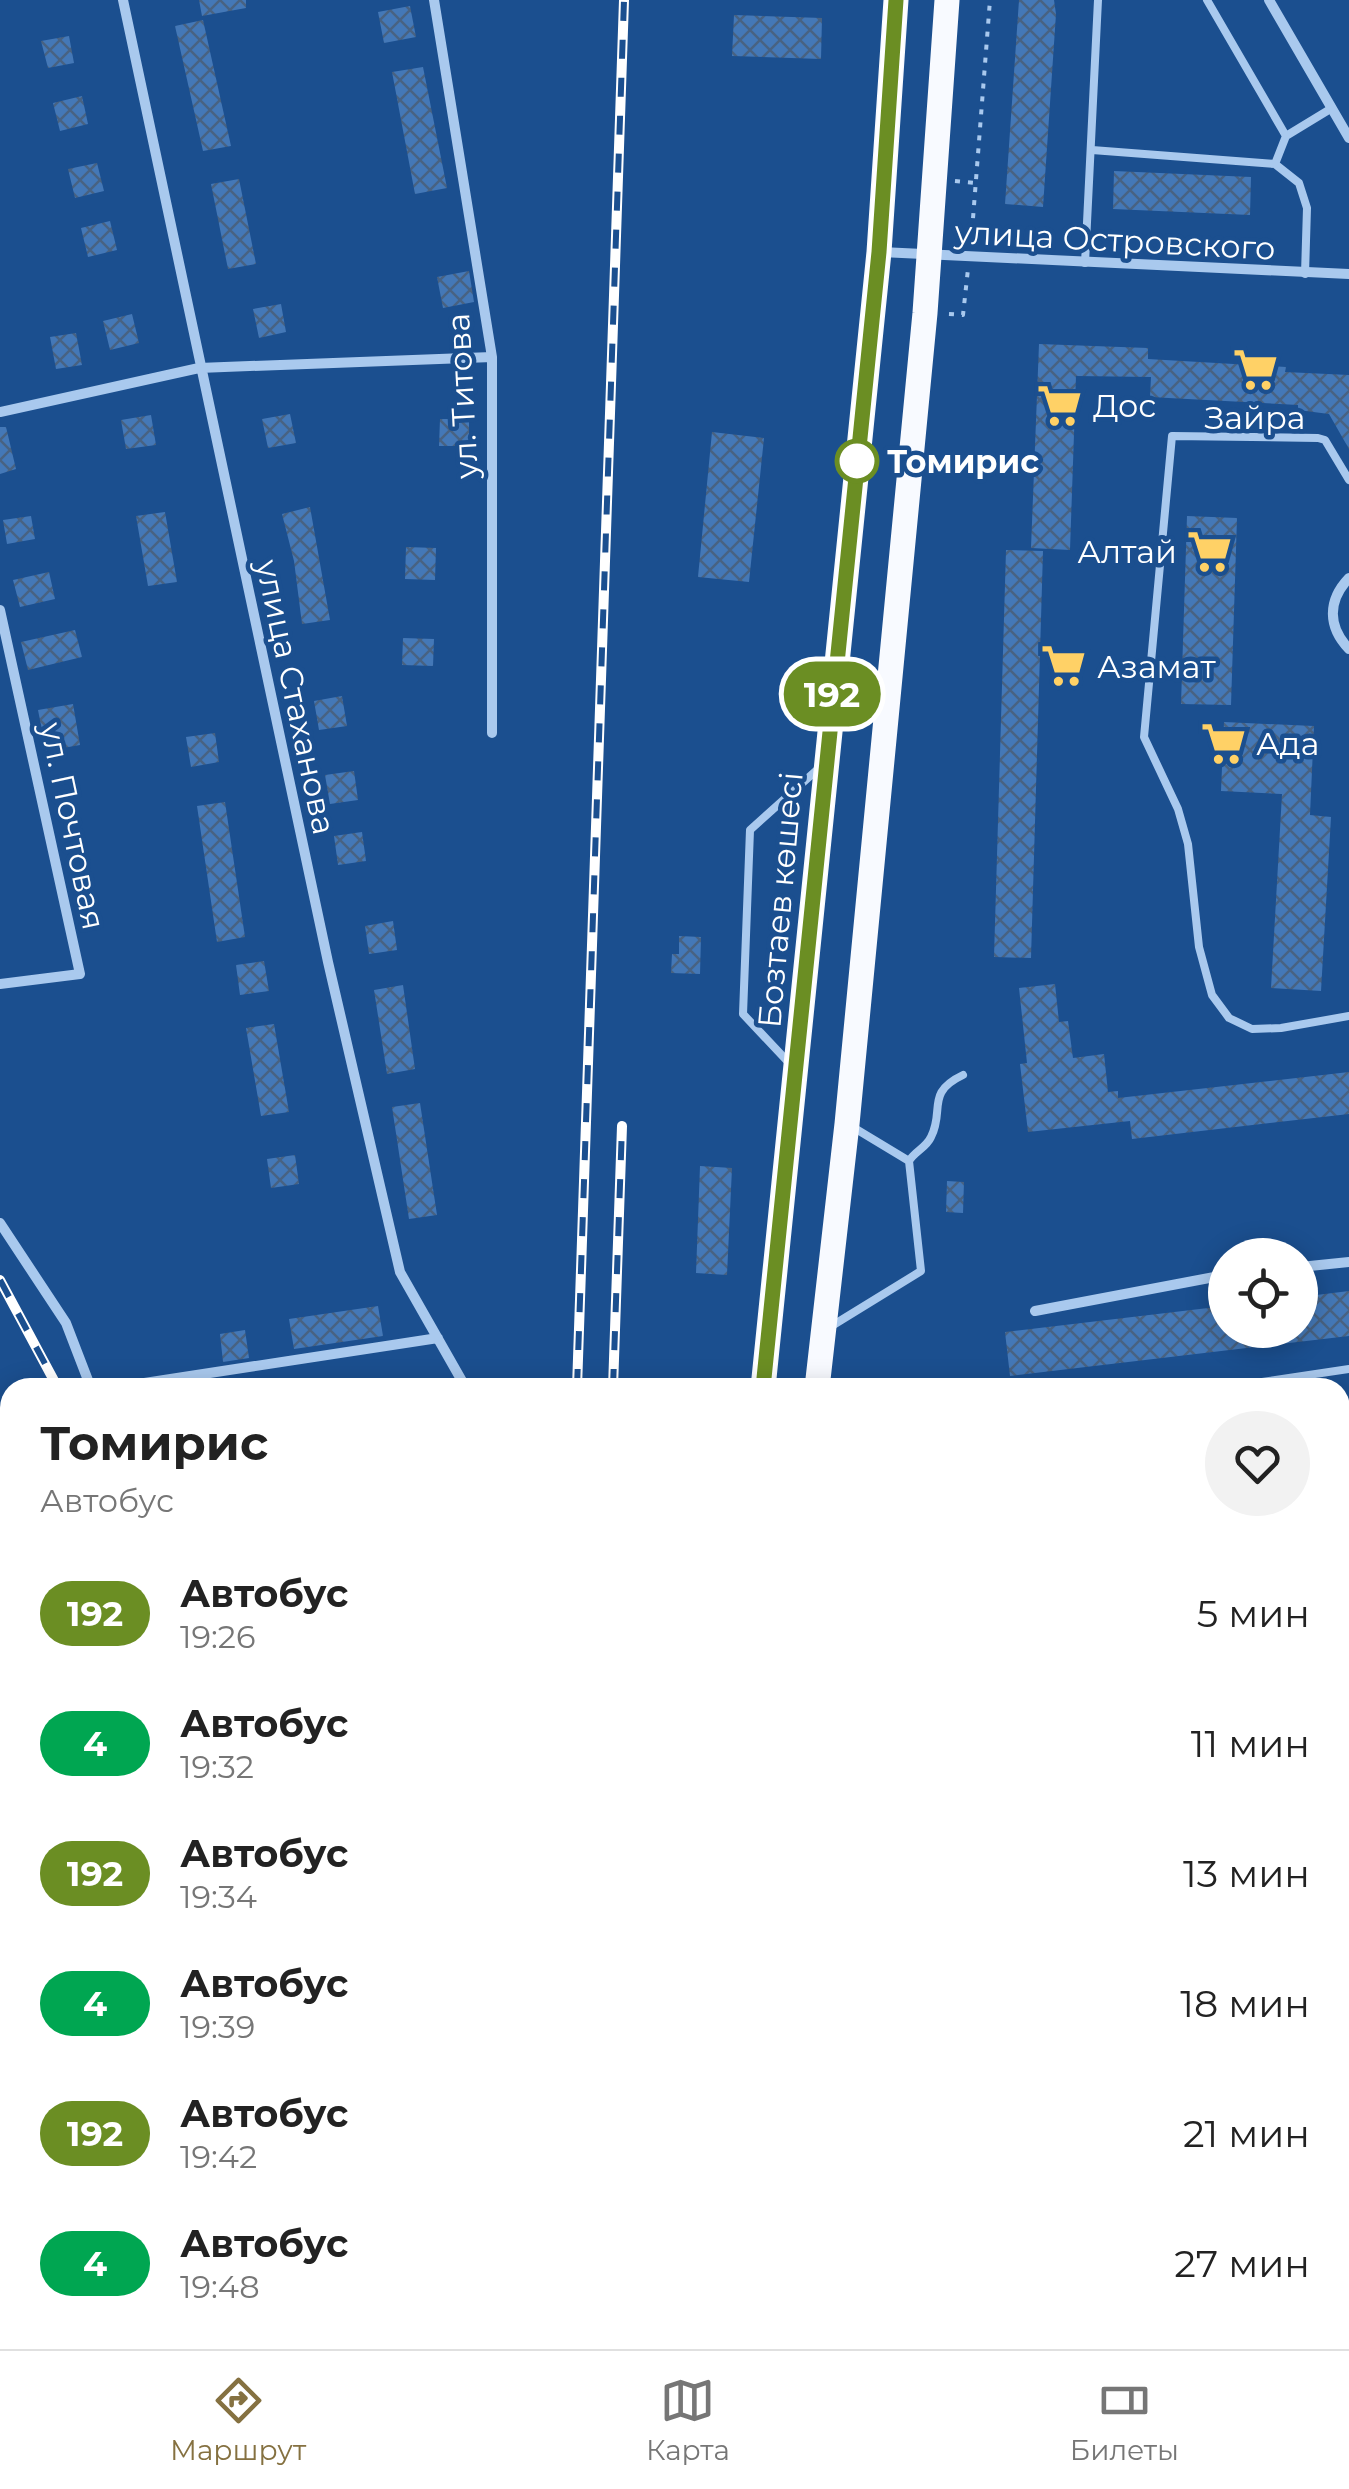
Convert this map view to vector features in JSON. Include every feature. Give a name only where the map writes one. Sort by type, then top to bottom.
[{"type":"highway","name":"Бозтаев көшесі","points":[[764,1378],[879,252],[896,0]]},
{"type":"highway","points":[[818,1378],[848,1124],[926,313],[947,0]]},
{"type":"street","name":"улица Стаханова","points":[[123,0],[324,943],[400,1272],[460,1378]]},
{"type":"street","name":"ул. Титова","points":[[434,0],[492,357],[492,733]]},
{"type":"street","points":[[1268,0],[1349,138]]},
{"type":"street","name":"улица Островского","points":[[879,252],[1349,274]]},
{"type":"street","points":[[0,412],[199,368],[492,357]]},
{"type":"street","points":[[1349,578],[1339,588],[1331,612],[1335,634],[1349,650]]},
{"type":"street","name":"ул. Почтовая","points":[[0,610],[80,974],[0,984]]},
{"type":"street","points":[[0,1223],[66,1323],[88,1378]]},
{"type":"street","points":[[1318,1265],[1349,1262]]},
{"type":"street","points":[[1035,1311],[1208,1277]]},
{"type":"street","points":[[177,1378],[438,1338]]},
{"type":"lane","points":[[1085,263],[1098,0]]},
{"type":"lane","points":[[1207,0],[1286,136]]},
{"type":"lane","points":[[1275,164],[1286,136],[1332,108]]},
{"type":"lane","points":[[1092,150],[1275,164],[1299,183],[1307,208],[1305,274]]},
{"type":"lane","points":[[1349,480],[1325,440],[1318,438],[1172,436],[1144,737],[1178,809],[1188,844],[1199,948],[1212,995],[1229,1018],[1252,1029],[1349,1016]]},
{"type":"lane","points":[[796,1070],[743,1014],[750,830],[825,762]]},
{"type":"lane","points":[[909,1161],[930,1139],[944,1088],[963,1075]]},
{"type":"lane","points":[[848,1124],[909,1161]]},
{"type":"lane","points":[[822,1332],[922,1271],[909,1161]]},
{"type":"lane","points":[[1288,1378],[1349,1369]]},
{"type":"path","points":[[926,313],[963,315],[990,0]]},
{"type":"building","points":[[199,0],[246,0],[246,8],[202,16]]},
{"type":"building","points":[[1019,0],[1054,0],[1056,14],[1043,207],[1005,204]]},
{"type":"building","points":[[410,6],[416,37],[384,43],[378,12]]},
{"type":"building","points":[[734,15],[822,18],[821,59],[732,56]]},
{"type":"building","points":[[203,20],[231,146],[203,151],[175,26]]},
{"type":"building","points":[[69,36],[74,63],[48,68],[41,41]]},
{"type":"building","points":[[423,67],[447,188],[415,194],[392,72]]},
{"type":"building","points":[[82,96],[88,124],[60,131],[53,103]]},
{"type":"building","points":[[97,163],[104,191],[75,198],[68,169]]},
{"type":"building","points":[[1114,171],[1251,177],[1250,215],[1113,209]]},
{"type":"building","points":[[239,179],[256,264],[228,269],[211,184]]},
{"type":"building","points":[[110,221],[117,250],[88,257],[81,228]]},
{"type":"building","points":[[469,271],[474,302],[443,308],[437,277]]},
{"type":"building","points":[[281,304],[286,332],[259,338],[253,309]]},
{"type":"building","points":[[132,314],[139,343],[110,350],[103,321]]},
{"type":"building","points":[[76,333],[82,365],[56,369],[50,337]]},
{"type":"building","points":[[1039,344],[1148,348],[1148,359],[1349,375],[1349,449],[1329,414],[1298,410],[1298,405],[1150,397],[1151,377],[1076,376],[1070,550],[1031,548]]},
{"type":"building","points":[[290,414],[296,443],[268,448],[262,419]]},
{"type":"building","points":[[151,415],[156,445],[126,449],[121,420]]},
{"type":"building","points":[[440,419],[469,419],[469,446],[439,446]]},
{"type":"building","points":[[0,427],[6,427],[16,469],[0,474]]},
{"type":"building","points":[[712,432],[764,438],[749,582],[698,577]]},
{"type":"building","points":[[310,507],[330,620],[302,624],[294,561],[282,514]]},
{"type":"building","points":[[165,512],[177,582],[148,586],[136,516]]},
{"type":"building","points":[[31,516],[35,539],[7,544],[3,520]]},
{"type":"building","points":[[1187,516],[1237,518],[1231,705],[1181,704]]},
{"type":"building","points":[[406,547],[436,548],[435,580],[405,579]]},
{"type":"building","points":[[1006,550],[1043,551],[1031,958],[994,957]]},
{"type":"building","points":[[49,572],[55,599],[20,607],[13,580]]},
{"type":"building","points":[[75,630],[82,657],[28,670],[21,642]]},
{"type":"building","points":[[403,638],[434,639],[433,666],[402,665]]},
{"type":"building","points":[[342,696],[347,726],[319,730],[314,701]]},
{"type":"building","points":[[73,704],[80,745],[46,751],[38,710]]},
{"type":"building","points":[[1224,722],[1314,726],[1310,815],[1331,817],[1321,991],[1271,988],[1282,794],[1221,791]]},
{"type":"building","points":[[215,733],[219,762],[191,767],[186,737]]},
{"type":"building","points":[[354,771],[358,800],[330,804],[325,775]]},
{"type":"building","points":[[225,802],[245,937],[217,942],[197,806]]},
{"type":"building","points":[[362,832],[366,861],[338,865],[334,836]]},
{"type":"building","points":[[393,921],[397,950],[369,954],[365,926]]},
{"type":"building","points":[[679,936],[701,937],[700,974],[671,973],[672,954],[679,954]]},
{"type":"building","points":[[264,961],[269,991],[240,995],[236,965]]},
{"type":"building","points":[[1055,984],[1059,1022],[1068,1021],[1073,1058],[1104,1054],[1108,1092],[1118,1091],[1118,1098],[1349,1072],[1349,1114],[1132,1139],[1130,1121],[1028,1132],[1020,1064],[1027,1063],[1019,988]]},
{"type":"building","points":[[403,985],[415,1069],[387,1074],[374,990]]},
{"type":"building","points":[[274,1024],[289,1112],[261,1116],[246,1028]]},
{"type":"building","points":[[420,1103],[437,1215],[409,1219],[392,1107]]},
{"type":"building","points":[[295,1155],[299,1184],[271,1188],[267,1159]]},
{"type":"building","points":[[700,1166],[732,1168],[727,1275],[696,1273]]},
{"type":"building","points":[[947,1181],[964,1182],[963,1213],[946,1212]]},
{"type":"building","points":[[1349,1291],[1349,1336],[1318,1340],[1318,1295]]},
{"type":"building","points":[[378,1306],[383,1336],[294,1349],[289,1319]]},
{"type":"building","points":[[1208,1308],[1208,1348],[1247,1348],[1010,1376],[1005,1332]]},
{"type":"building","points":[[245,1330],[249,1358],[223,1362],[220,1334]]},
{"type":"railway","points":[[577,1378],[624,0]]},
{"type":"railway","points":[[613,1378],[622,1126]]},
{"type":"railway","points":[[0,1280],[53,1378]]},
{"type":"bus line","name":"192","points":[[764,1378],[879,252],[896,0]]},
{"type":"place","name":"Зайра","points":[[1255,369]]},
{"type":"place","name":"Дос","points":[[1060,405]]},
{"type":"place","name":"Томирис","points":[[857,461]]},
{"type":"place","name":"Алтай","points":[[1210,551]]},
{"type":"place","name":"Азамат","points":[[1064,666]]},
{"type":"place","name":"Ада","points":[[1223,743]]}]
